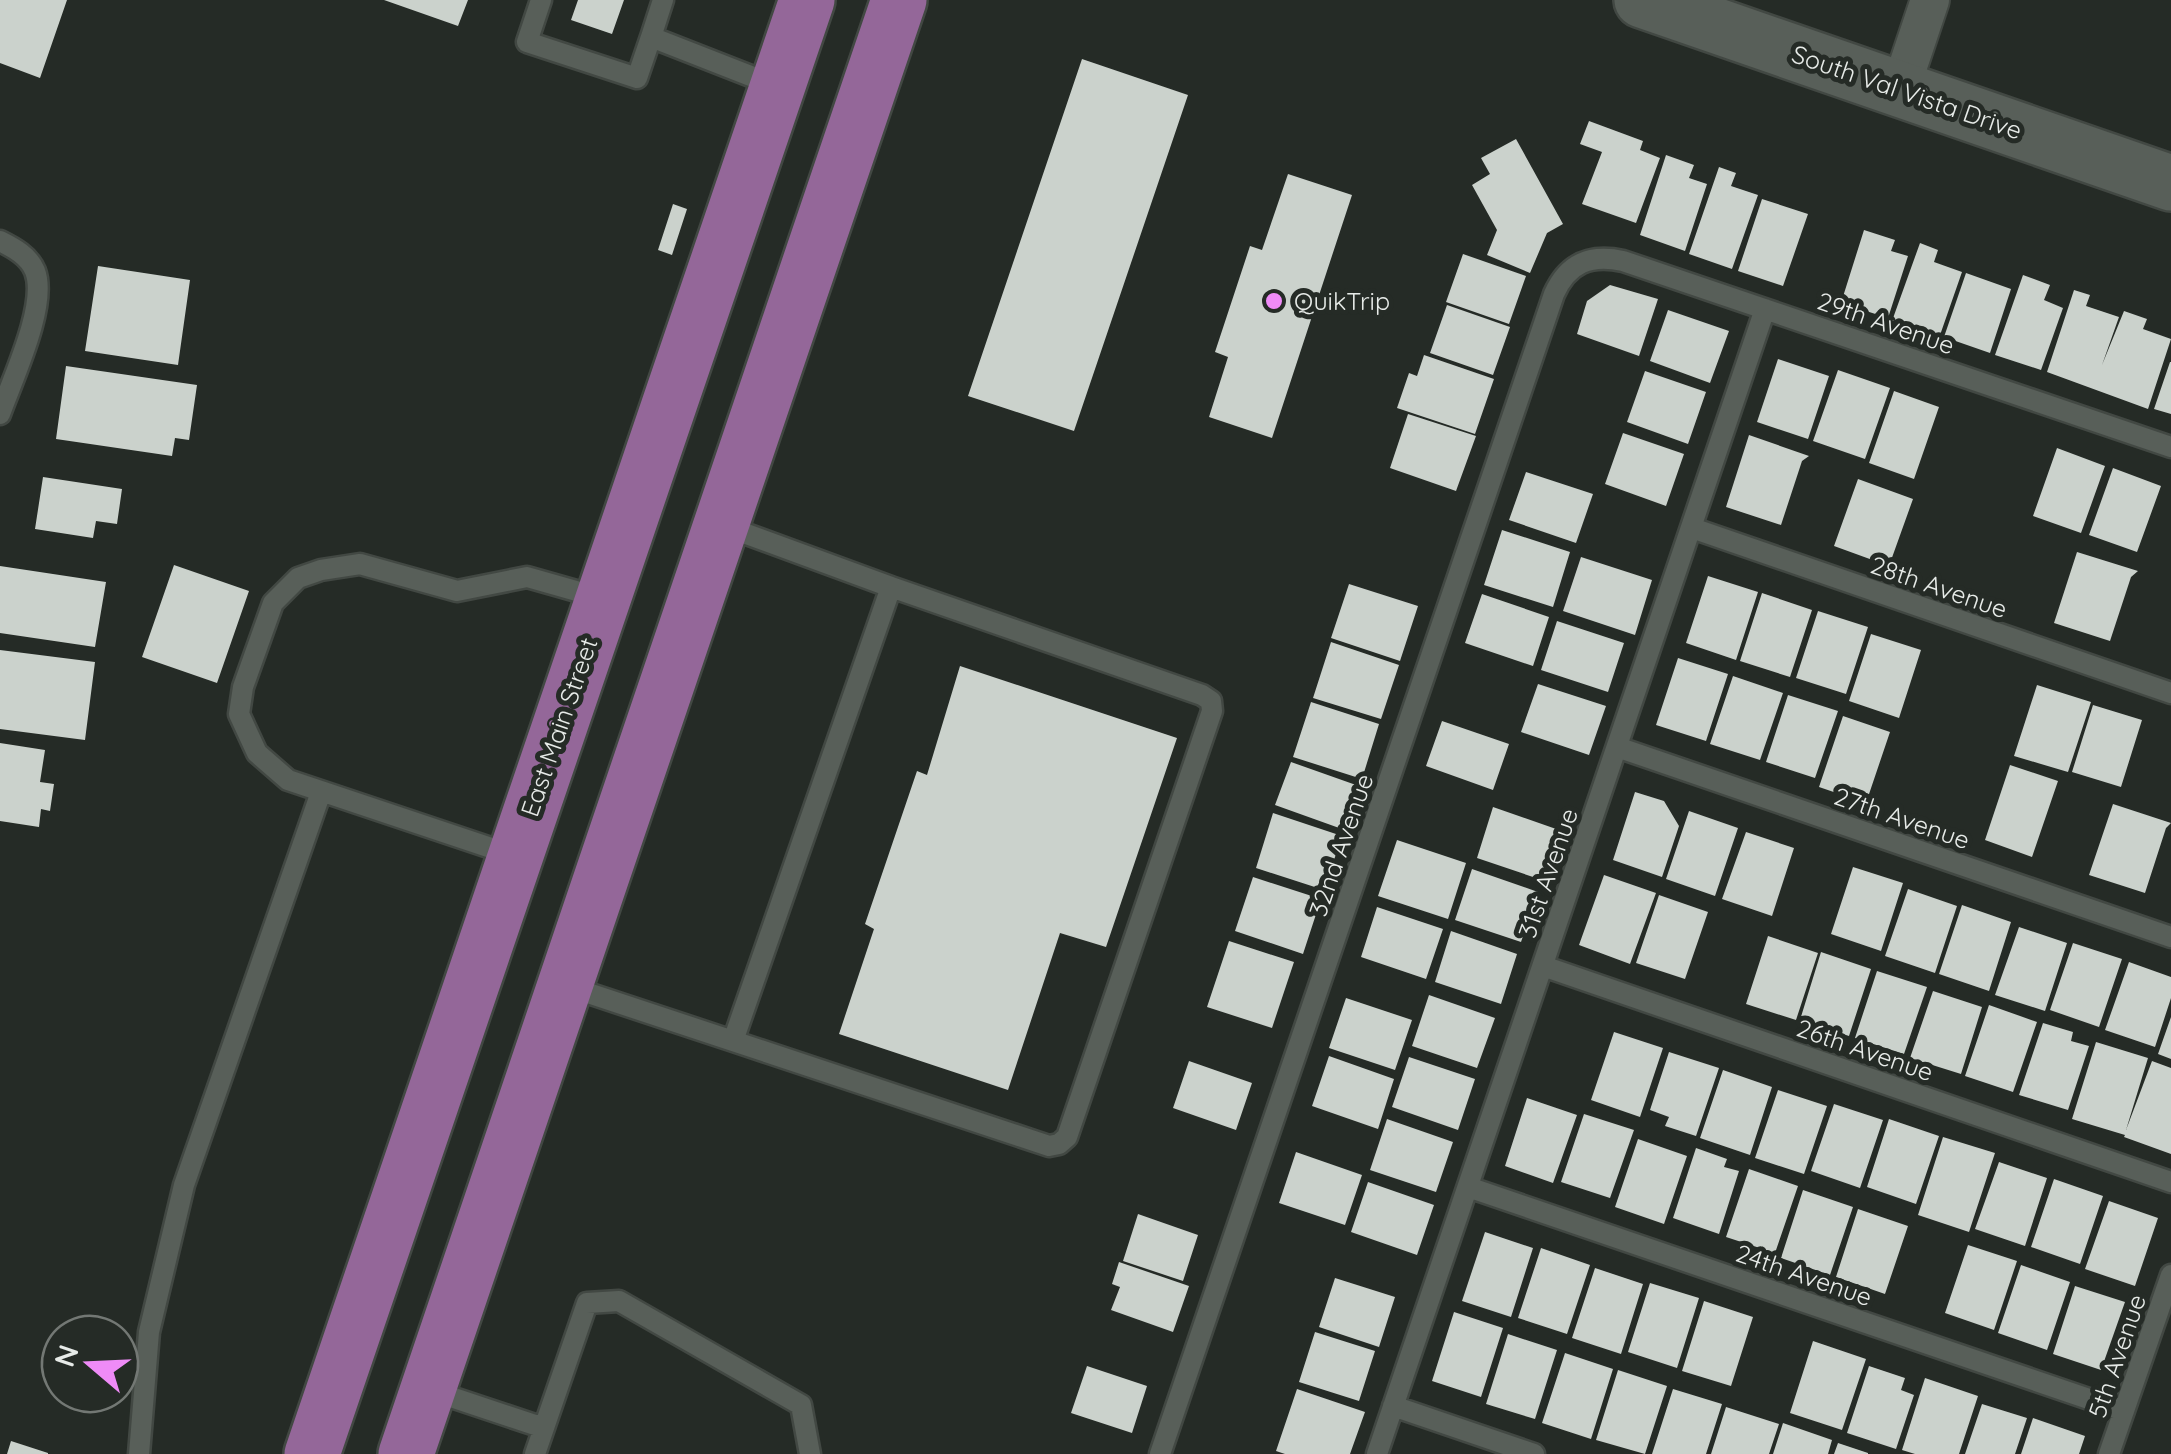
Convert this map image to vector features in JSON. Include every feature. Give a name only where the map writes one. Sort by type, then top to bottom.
[{"type":"main road","name":"East Main Street","points":[[312,1454],[807,0]]},
{"type":"main road","points":[[406,1454],[899,0]]},
{"type":"main road","name":"South Val Vista Drive","points":[[1642,0],[2171,183]]},
{"type":"street","points":[[1900,90],[1930,0]]},
{"type":"lane","points":[[541,0],[527,42],[637,78],[663,0]]},
{"type":"lane","points":[[651,37],[778,86]]},
{"type":"lane","points":[[0,242],[14,248],[35,270],[36,305],[0,414]]},
{"type":"lane","name":"29th Avenue","points":[[1583,261],[1623,261],[2171,447]]},
{"type":"lane","name":"32nd Avenue","points":[[1160,1454],[1554,294],[1570,269],[1583,261]]},
{"type":"lane","name":"31st Avenue","points":[[1378,1454],[1765,308]]},
{"type":"lane","points":[[565,986],[1048,1146],[1059,1144],[1067,1137],[1212,711],[1210,701],[1184,688],[890,587],[722,524]]},
{"type":"lane","name":"28th Avenue","points":[[1692,528],[2171,693]]},
{"type":"lane","points":[[515,856],[288,780],[257,753],[239,714],[242,687],[273,603],[298,578],[322,570],[360,564],[458,591],[527,577],[603,598]]},
{"type":"lane","points":[[734,1041],[890,587]]},
{"type":"lane","name":"27th Avenue","points":[[1617,746],[2171,937]]},
{"type":"lane","points":[[139,1454],[148,1332],[184,1185],[321,792]]},
{"type":"lane","name":"26th Avenue","points":[[1543,966],[2171,1182]]},
{"type":"lane","name":"24th Avenue","points":[[1468,1186],[2124,1411]]},
{"type":"lane","name":"5th Avenue","points":[[2109,1454],[2164,1319],[2171,1275]]},
{"type":"lane","points":[[535,1454],[587,1303],[619,1301],[801,1405],[810,1454]]},
{"type":"lane","points":[[428,1390],[544,1428]]},
{"type":"lane","points":[[1394,1406],[1534,1454]]},
{"type":"building","points":[[0,0],[67,0],[40,78],[0,63]]},
{"type":"building","points":[[384,0],[468,0],[458,26]]},
{"type":"building","points":[[578,0],[624,0],[612,34],[571,20]]},
{"type":"building","points":[[1082,59],[1188,95],[1074,431],[968,396]]},
{"type":"building","points":[[1589,121],[1643,141],[1640,150],[1660,158],[1636,223],[1582,204],[1602,152],[1580,144]]},
{"type":"building","points":[[1516,139],[1563,224],[1547,233],[1530,273],[1487,255],[1497,230],[1472,185],[1490,174],[1481,158]]},
{"type":"building","points":[[1666,155],[1694,165],[1689,178],[1707,184],[1685,251],[1640,235]]},
{"type":"building","points":[[1719,167],[1736,173],[1731,186],[1758,195],[1732,269],[1689,254]]},
{"type":"building","name":"QuikTrip","points":[[1288,174],[1352,195],[1272,438],[1209,417],[1228,357],[1215,352],[1250,246],[1262,250]]},
{"type":"building","points":[[1762,199],[1808,214],[1783,286],[1738,271]]},
{"type":"building","points":[[673,204],[687,209],[672,255],[658,250]]},
{"type":"building","points":[[1864,230],[1895,240],[1891,251],[1908,256],[1888,318],[1841,303]]},
{"type":"building","points":[[1920,243],[1938,250],[1934,262],[1962,272],[1939,338],[1892,321]]},
{"type":"building","points":[[1463,254],[1526,276],[1509,324],[1446,302]]},
{"type":"building","points":[[98,266],[190,280],[178,365],[85,351]]},
{"type":"building","points":[[1966,273],[2011,289],[1990,353],[1944,337]]},
{"type":"building","points":[[2023,275],[2050,285],[2044,300],[2063,308],[2041,370],[1995,355]]},
{"type":"building","points":[[1610,285],[1658,299],[1639,356],[1577,334],[1587,301]]},
{"type":"building","points":[[2074,290],[2090,295],[2086,306],[2119,317],[2102,365],[2124,311],[2147,319],[2143,329],[2171,339],[2148,409],[2047,372]]},
{"type":"building","points":[[1447,305],[1510,327],[1493,375],[1430,353]]},
{"type":"building","points":[[1668,310],[1729,331],[1710,383],[1650,361]]},
{"type":"building","points":[[1424,355],[1494,379],[1475,434],[1397,408],[1409,373],[1417,376]]},
{"type":"building","points":[[1778,359],[1829,376],[1808,439],[1757,422]]},
{"type":"building","points":[[2171,362],[2171,414],[2154,409]]},
{"type":"building","points":[[66,366],[197,385],[189,440],[175,438],[172,456],[56,439]]},
{"type":"building","points":[[1838,370],[1890,388],[1865,459],[1813,441]]},
{"type":"building","points":[[1645,371],[1706,392],[1688,444],[1627,422]]},
{"type":"building","points":[[1894,391],[1939,407],[1914,479],[1869,463]]},
{"type":"building","points":[[1408,414],[1476,436],[1456,491],[1390,468]]},
{"type":"building","points":[[1623,433],[1684,454],[1666,506],[1605,484]]},
{"type":"building","points":[[1749,435],[1809,456],[1802,461],[1781,525],[1726,507]]},
{"type":"building","points":[[2057,448],[2105,466],[2081,533],[2033,516]]},
{"type":"building","points":[[2113,468],[2161,486],[2137,552],[2089,535]]},
{"type":"building","points":[[1526,472],[1593,494],[1576,543],[1509,520]]},
{"type":"building","points":[[43,477],[122,489],[117,524],[96,521],[93,538],[35,529]]},
{"type":"building","points":[[1858,479],[1913,499],[1889,566],[1834,546]]},
{"type":"building","points":[[1502,530],[1570,552],[1553,607],[1484,585]]},
{"type":"building","points":[[2077,552],[2138,571],[2131,577],[2110,641],[2054,623]]},
{"type":"building","points":[[1581,557],[1652,580],[1635,635],[1563,611]]},
{"type":"building","points":[[174,565],[249,591],[217,683],[142,657]]},
{"type":"building","points":[[0,566],[106,582],[95,647],[0,633]]},
{"type":"building","points":[[1708,576],[1758,592],[1736,660],[1686,643]]},
{"type":"building","points":[[1349,584],[1418,606],[1400,661],[1331,638]]},
{"type":"building","points":[[1762,593],[1812,610],[1790,677],[1740,661]]},
{"type":"building","points":[[1482,594],[1549,617],[1533,666],[1465,643]]},
{"type":"building","points":[[1818,611],[1868,627],[1846,694],[1796,678]]},
{"type":"building","points":[[1557,621],[1624,643],[1608,692],[1541,670]]},
{"type":"building","points":[[1871,634],[1921,650],[1899,718],[1849,701]]},
{"type":"building","points":[[1331,642],[1399,665],[1381,719],[1313,698]]},
{"type":"building","points":[[0,650],[95,662],[85,740],[0,729]]},
{"type":"building","points":[[1678,658],[1728,674],[1706,741],[1656,725]]},
{"type":"building","points":[[960,666],[1177,738],[1106,947],[1060,933],[1008,1090],[839,1034],[874,929],[865,924],[917,771],[927,775]]},
{"type":"building","points":[[1733,676],[1783,693],[1760,760],[1710,744]]},
{"type":"building","points":[[1538,684],[1606,706],[1589,755],[1521,732]]},
{"type":"building","points":[[2037,685],[2091,702],[2068,772],[2014,756]]},
{"type":"building","points":[[1788,695],[1838,711],[1815,778],[1766,762]]},
{"type":"building","points":[[1311,702],[1379,724],[1362,779],[1293,757]]},
{"type":"building","points":[[2093,705],[2142,720],[2121,787],[2072,772]]},
{"type":"building","points":[[1843,716],[1890,732],[1866,803],[1819,787]]},
{"type":"building","points":[[1442,721],[1509,744],[1493,790],[1426,766]]},
{"type":"building","points":[[0,743],[45,750],[40,782],[54,784],[50,811],[41,809],[39,827],[0,821]]},
{"type":"building","points":[[1291,762],[1356,785],[1342,829],[1275,805]]},
{"type":"building","points":[[2010,765],[2058,781],[2032,857],[1985,840]]},
{"type":"building","points":[[1635,792],[1664,801],[1679,826],[1662,877],[1613,860]]},
{"type":"building","points":[[2113,804],[2171,823],[2145,893],[2089,875]]},
{"type":"building","points":[[1493,807],[1559,830],[1542,880],[1477,858]]},
{"type":"building","points":[[1689,811],[1738,828],[1715,896],[1666,879]]},
{"type":"building","points":[[1273,813],[1342,836],[1324,890],[1256,868]]},
{"type":"building","points":[[1746,832],[1794,848],[1772,916],[1722,899]]},
{"type":"building","points":[[1397,840],[1466,863],[1448,919],[1378,896]]},
{"type":"building","points":[[1853,867],[1903,883],[1881,951],[1831,934]]},
{"type":"building","points":[[1472,869],[1538,892],[1521,942],[1455,920]]},
{"type":"building","points":[[1604,875],[1656,893],[1630,964],[1579,945]]},
{"type":"building","points":[[1253,877],[1321,899],[1303,954],[1235,931]]},
{"type":"building","points":[[1908,889],[1957,906],[1935,973],[1885,956]]},
{"type":"building","points":[[1659,895],[1708,912],[1685,979],[1636,963]]},
{"type":"building","points":[[1962,905],[2011,922],[1989,991],[1939,974]]},
{"type":"building","points":[[1377,907],[1443,929],[1426,979],[1361,957]]},
{"type":"building","points":[[2019,927],[2067,943],[2045,1011],[1995,995]]},
{"type":"building","points":[[1451,931],[1517,954],[1501,1004],[1435,982]]},
{"type":"building","points":[[1768,936],[1818,953],[1796,1020],[1746,1004]]},
{"type":"building","points":[[1229,941],[1294,962],[1272,1028],[1207,1007]]},
{"type":"building","points":[[2073,943],[2122,959],[2099,1027],[2050,1010]]},
{"type":"building","points":[[1821,952],[1871,969],[1849,1036],[1800,1020]]},
{"type":"building","points":[[2129,962],[2171,977],[2171,998],[2155,1047],[2105,1030]]},
{"type":"building","points":[[1877,971],[1927,987],[1904,1054],[1855,1038]]},
{"type":"building","points":[[1933,991],[1982,1007],[1961,1074],[1910,1058]]},
{"type":"building","points":[[1429,995],[1495,1018],[1477,1068],[1412,1046]]},
{"type":"building","points":[[1346,998],[1412,1020],[1395,1070],[1329,1048]]},
{"type":"building","points":[[1989,1005],[2037,1022],[2013,1092],[1965,1076]]},
{"type":"building","points":[[2171,1017],[2171,1059],[2158,1054]]},
{"type":"building","points":[[2043,1023],[2073,1032],[2071,1041],[2089,1046],[2068,1110],[2019,1095]]},
{"type":"building","points":[[1614,1032],[1663,1048],[1640,1117],[1591,1100]]},
{"type":"building","points":[[2096,1042],[2148,1058],[2126,1130],[2152,1061],[2171,1068],[2171,1154],[2072,1119]]},
{"type":"building","points":[[1669,1052],[1719,1068],[1696,1136],[1665,1126],[1669,1117],[1650,1110]]},
{"type":"building","points":[[1329,1056],[1394,1079],[1378,1129],[1312,1106]]},
{"type":"building","points":[[1409,1057],[1475,1079],[1458,1130],[1392,1107]]},
{"type":"building","points":[[1189,1061],[1252,1083],[1236,1130],[1173,1108]]},
{"type":"building","points":[[1723,1070],[1772,1087],[1750,1155],[1700,1138]]},
{"type":"building","points":[[1778,1090],[1827,1106],[1804,1174],[1755,1158]]},
{"type":"building","points":[[1527,1098],[1577,1115],[1553,1183],[1505,1166]]},
{"type":"building","points":[[1834,1104],[1883,1120],[1860,1188],[1811,1171]]},
{"type":"building","points":[[1584,1114],[1634,1130],[1610,1198],[1561,1182]]},
{"type":"building","points":[[1387,1119],[1453,1142],[1436,1192],[1370,1170]]},
{"type":"building","points":[[1889,1119],[1939,1136],[1916,1204],[1867,1187]]},
{"type":"building","points":[[1943,1137],[1995,1153],[1969,1232],[1918,1215]]},
{"type":"building","points":[[1638,1139],[1687,1156],[1664,1224],[1615,1207]]},
{"type":"building","points":[[1696,1148],[1727,1159],[1724,1167],[1739,1171],[1719,1234],[1673,1218]]},
{"type":"building","points":[[1296,1152],[1362,1175],[1345,1225],[1279,1203]]},
{"type":"building","points":[[1999,1162],[2047,1178],[2025,1246],[1975,1229]]},
{"type":"building","points":[[1749,1169],[1798,1186],[1775,1253],[1726,1237]]},
{"type":"building","points":[[2054,1179],[2103,1196],[2080,1264],[2031,1247]]},
{"type":"building","points":[[1368,1182],[1434,1205],[1417,1255],[1351,1232]]},
{"type":"building","points":[[1803,1190],[1853,1207],[1830,1275],[1781,1258]]},
{"type":"building","points":[[2109,1201],[2158,1218],[2135,1286],[2085,1269]]},
{"type":"building","points":[[1858,1209],[1908,1226],[1885,1294],[1836,1277]]},
{"type":"building","points":[[1138,1214],[1198,1235],[1183,1281],[1123,1261]]},
{"type":"building","points":[[1485,1232],[1533,1248],[1511,1317],[1462,1301]]},
{"type":"building","points":[[1968,1245],[2017,1261],[1994,1330],[1945,1313]]},
{"type":"building","points":[[1541,1248],[1590,1265],[1567,1334],[1518,1318]]},
{"type":"building","points":[[1119,1262],[1189,1286],[1173,1332],[1111,1310],[1120,1287],[1112,1284]]},
{"type":"building","points":[[2021,1265],[2070,1282],[2047,1350],[1998,1333]]},
{"type":"building","points":[[1595,1268],[1643,1284],[1621,1354],[1572,1338]]},
{"type":"building","points":[[1335,1278],[1395,1297],[1379,1347],[1319,1327]]},
{"type":"building","points":[[1650,1283],[1699,1298],[1677,1368],[1628,1352]]},
{"type":"building","points":[[2075,1286],[2125,1302],[2101,1370],[2053,1354]]},
{"type":"building","points":[[1704,1301],[1753,1317],[1731,1386],[1682,1371]]},
{"type":"building","points":[[1454,1312],[1503,1328],[1481,1397],[1432,1381]]},
{"type":"building","points":[[1315,1332],[1375,1351],[1359,1401],[1299,1382]]},
{"type":"building","points":[[1508,1334],[1557,1350],[1535,1419],[1486,1404]]},
{"type":"building","points":[[1813,1341],[1866,1359],[1842,1430],[1790,1413]]},
{"type":"building","points":[[1565,1353],[1613,1369],[1591,1439],[1542,1423]]},
{"type":"building","points":[[1087,1366],[1147,1386],[1132,1433],[1071,1413]]},
{"type":"building","points":[[1869,1366],[1905,1378],[1901,1390],[1914,1395],[1896,1449],[1847,1433]]},
{"type":"building","points":[[1618,1370],[1667,1386],[1645,1454],[1596,1440]]},
{"type":"building","points":[[1925,1378],[1978,1396],[1959,1454],[1915,1454],[1902,1450]]},
{"type":"building","points":[[1297,1389],[1365,1412],[1350,1454],[1276,1451]]},
{"type":"building","points":[[1673,1389],[1722,1404],[1706,1454],[1652,1454]]},
{"type":"building","points":[[1982,1404],[2027,1418],[2015,1454],[1965,1454]]},
{"type":"building","points":[[1726,1407],[1779,1424],[1769,1454],[1711,1454]]},
{"type":"building","points":[[2033,1418],[2085,1436],[2079,1454],[2021,1454]]},
{"type":"building","points":[[1783,1423],[1832,1440],[1828,1454],[1773,1454]]},
{"type":"building","points":[[11,1441],[48,1453],[48,1454],[7,1454]]},
{"type":"building","points":[[1838,1443],[1868,1453],[1868,1454],[1834,1454]]},
{"type":"place","name":"QuikTrip","points":[[1274,301]]}]
